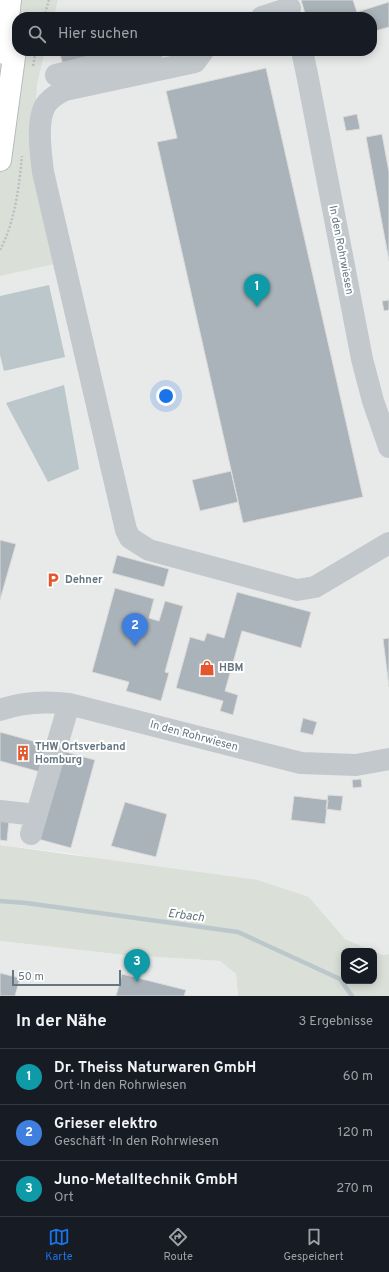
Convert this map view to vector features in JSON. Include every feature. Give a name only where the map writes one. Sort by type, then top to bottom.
[{"type":"main road","points":[[0,88],[10,0]]},
{"type":"main road","points":[[20,12],[22,0]]},
{"type":"main road","points":[[0,160],[14,56]]},
{"type":"street","points":[[278,12],[290,8]]},
{"type":"street","points":[[56,76],[133,56]]},
{"type":"street","points":[[199,56],[195,62],[65,90],[49,101],[42,114],[40,142],[43,172],[126,530],[130,538],[149,550],[297,590],[315,587],[389,543]]},
{"type":"street","name":"In den Rohrwiesen","points":[[303,56],[362,359],[373,401],[389,447]]},
{"type":"street","name":"In den Rohrwiesen","points":[[0,710],[12,706],[36,702],[69,704],[301,763],[356,764],[389,759]]},
{"type":"street","points":[[0,811],[34,825],[69,704]]},
{"type":"path","points":[[46,12],[50,0]]},
{"type":"shaded area","points":[[0,0],[58,0],[55,12],[12,12],[12,56],[44,56],[37,85],[34,157],[59,263],[0,276]]},
{"type":"shaded area","points":[[58,0],[389,0],[389,954],[382,955],[377,953],[377,948],[366,948],[345,939],[309,897],[72,854],[0,845],[0,276],[59,262],[34,157],[37,85],[44,56],[377,56],[377,12],[55,12]]},
{"type":"shaded area","points":[[49,285],[65,357],[4,371],[0,355],[0,296]]},
{"type":"shaded area","points":[[64,385],[79,469],[48,482],[6,403]]},
{"type":"shaded area","points":[[0,845],[257,880],[309,897],[345,939],[366,948],[341,948],[341,984],[377,984],[377,952],[382,955],[389,954],[389,996],[238,996],[236,974],[220,961],[124,955],[0,941]]},
{"type":"shaded area","points":[[0,941],[124,955],[220,961],[236,974],[238,996],[0,996]]},
{"type":"building","points":[[301,0],[353,0],[357,12],[305,12]]},
{"type":"building","points":[[389,2],[389,27],[377,31],[377,12],[357,12]]},
{"type":"building","points":[[60,56],[92,56],[63,65]]},
{"type":"building","points":[[266,68],[363,497],[243,523],[157,142],[177,138],[166,91]]},
{"type":"building","points":[[357,114],[360,129],[346,131],[343,117]]},
{"type":"building","points":[[382,134],[389,172],[389,261],[366,137]]},
{"type":"building","points":[[389,300],[389,310],[384,311],[382,301]]},
{"type":"building","points":[[231,471],[238,502],[200,511],[192,480]]},
{"type":"building","points":[[0,540],[16,544],[0,600]]},
{"type":"building","points":[[117,555],[169,569],[164,587],[112,573]]},
{"type":"building","points":[[115,588],[154,599],[149,618],[159,621],[165,601],[183,606],[165,672],[169,673],[161,701],[126,691],[129,682],[92,672]]},
{"type":"building","name":"HBM","points":[[237,592],[311,612],[301,648],[242,631],[225,691],[238,695],[233,715],[220,711],[223,701],[176,688],[190,637],[204,641],[207,633],[224,638]]},
{"type":"building","points":[[389,638],[389,687],[383,639]]},
{"type":"building","points":[[303,718],[317,722],[313,735],[300,732]]},
{"type":"building","name":"THW Ortsverband Homburg","points":[[0,732],[47,745],[40,772],[0,761]]},
{"type":"building","points":[[62,751],[95,760],[71,848],[38,839]]},
{"type":"building","points":[[361,779],[362,787],[353,788],[352,780]]},
{"type":"building","points":[[328,795],[343,796],[341,811],[326,809]]},
{"type":"building","points":[[294,796],[328,800],[325,824],[291,820]]},
{"type":"building","points":[[125,802],[167,814],[156,857],[111,846]]},
{"type":"building","points":[[0,820],[9,821],[7,841],[0,840]]},
{"type":"building","points":[[0,973],[20,978],[15,996],[0,996]]},
{"type":"building","points":[[122,974],[186,990],[184,996],[116,996]]},
{"type":"waterway","name":"Erbach","points":[[0,901],[26,903],[238,932],[340,979],[352,996]]},
{"type":"place","name":"Dr. Theiss Naturwaren GmbH","points":[[257,307]]},
{"type":"place","name":"Dehner","points":[[53,580]]},
{"type":"place","name":"Grieser elektro","points":[[135,646]]},
{"type":"place","name":"HBM","points":[[207,668]]},
{"type":"place","name":"THW Ortsverband Homburg","points":[[23,753]]},
{"type":"place","name":"Juno-Metalltechnik GmbH","points":[[137,982]]}]
